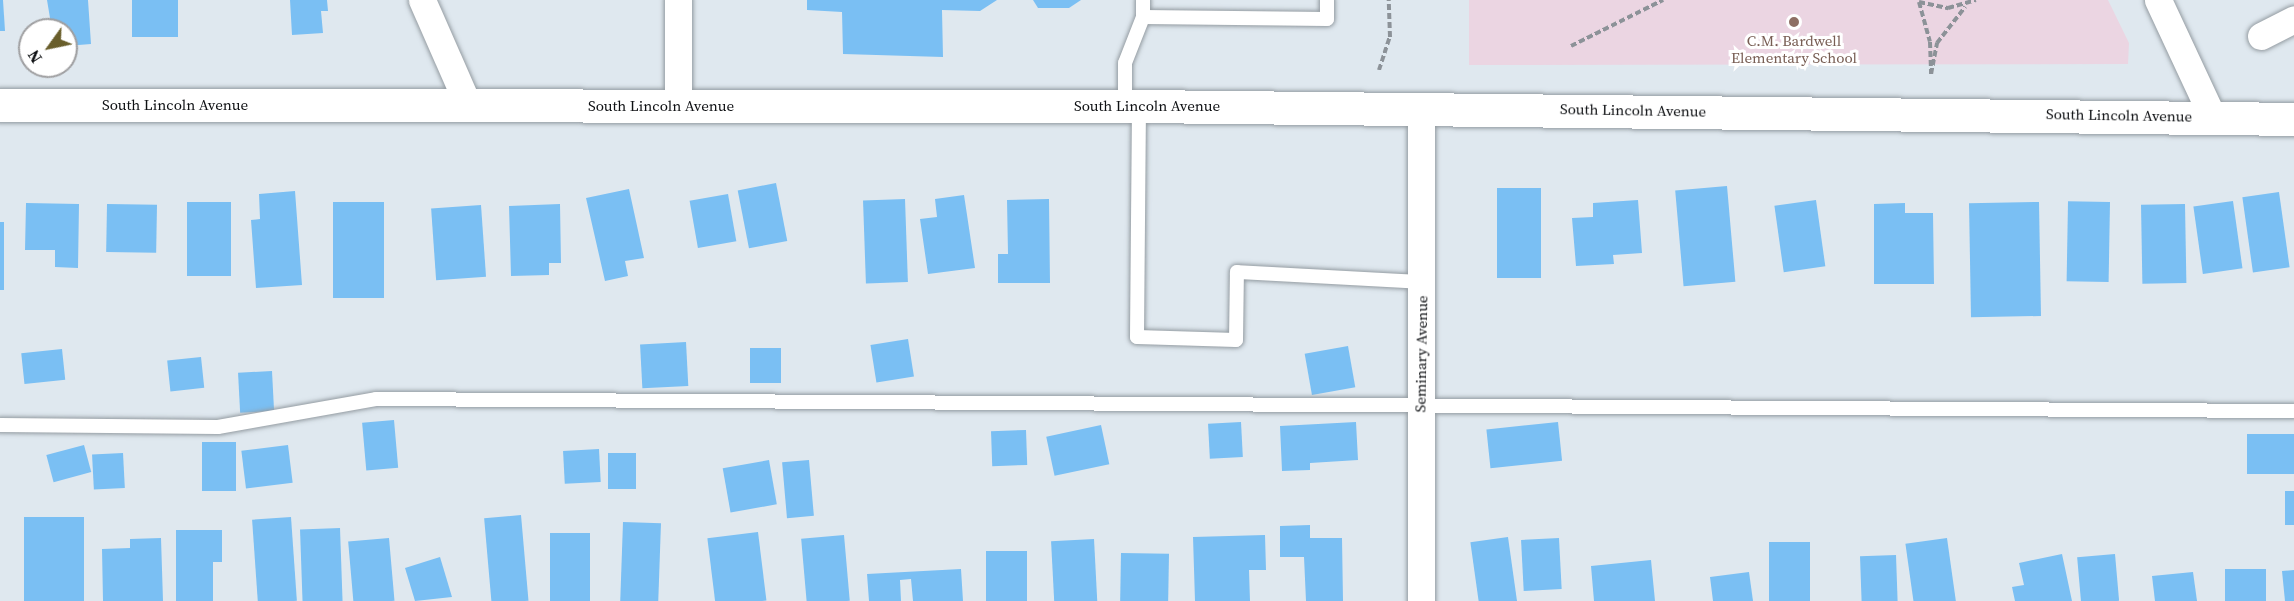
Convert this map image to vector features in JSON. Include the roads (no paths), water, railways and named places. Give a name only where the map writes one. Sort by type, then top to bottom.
[{"type":"street","points":[[422,0],[468,105]]},
{"type":"street","points":[[678,0],[678,106]]},
{"type":"street","points":[[2158,0],[2212,116]]},
{"type":"street","points":[[2261,36],[2294,19]]},
{"type":"street","name":"South Lincoln Avenue","points":[[0,105],[1132,106],[2212,116],[2294,119]]},
{"type":"street","name":"Seminary Avenue","points":[[1420,108],[1421,601]]},
{"type":"lane","points":[[1143,0],[1143,18],[1125,63],[1132,106],[1137,337],[1236,339],[1237,272],[1422,282]]},
{"type":"lane","points":[[1143,18],[1327,18],[1327,0]]},
{"type":"lane","points":[[0,425],[218,427],[376,399],[2294,411]]},
{"type":"place","name":"C.M. Bardwell Elementary School","points":[[1794,22]]}]
